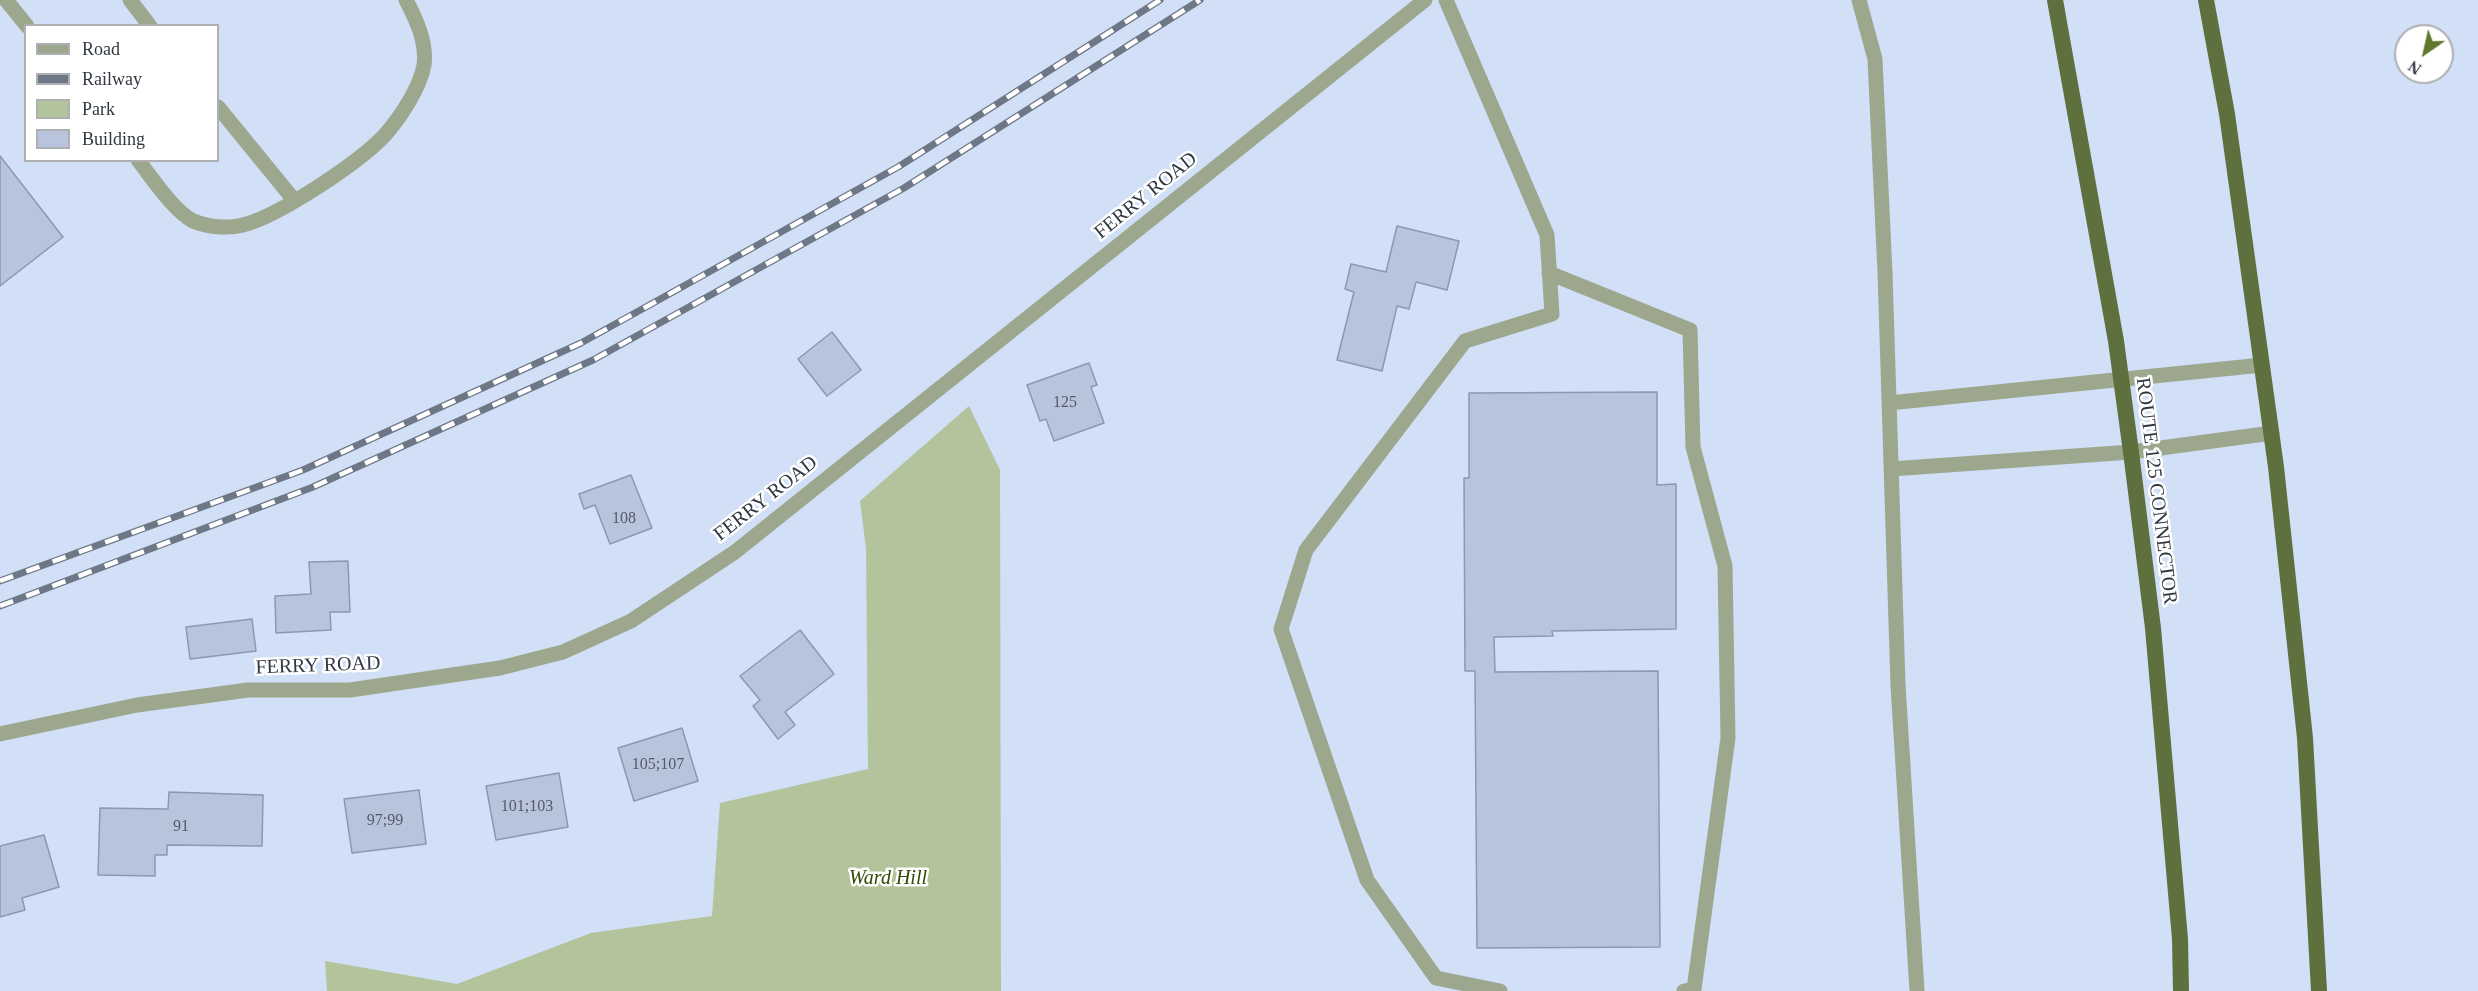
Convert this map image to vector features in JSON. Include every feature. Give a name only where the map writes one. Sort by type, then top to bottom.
[{"type":"highway","name":"ROUTE 125 CONNECTOR","points":[[2055,0],[2116,341],[2131,452],[2153,628],[2180,939],[2181,991]]},
{"type":"highway","points":[[2206,0],[2227,114],[2272,433],[2305,738],[2319,991]]},
{"type":"street","points":[[6,0],[25,24]]},
{"type":"street","points":[[129,0],[148,24]]},
{"type":"street","points":[[140,162],[184,213],[193,220],[217,227],[241,226],[272,214],[350,165],[384,136],[409,103],[424,64],[420,26],[406,0]]},
{"type":"street","name":"FERRY ROAD","points":[[0,734],[137,705],[248,690],[350,690],[500,668],[564,652],[631,621],[735,552],[1425,0]]},
{"type":"street","points":[[1446,0],[1547,235],[1552,314],[1465,341],[1306,550],[1281,629],[1367,880],[1436,978],[1500,991]]},
{"type":"street","points":[[1859,0],[1875,59],[1898,685],[1917,991]]},
{"type":"street","points":[[219,108],[294,200]]},
{"type":"street","points":[[1549,273],[1690,330],[1693,447],[1725,566],[1728,738],[1694,989],[1684,991]]},
{"type":"street","points":[[1889,403],[2262,365]]},
{"type":"street","points":[[1891,469],[2131,452],[2272,433]]},
{"type":"green space","name":"Ward Hill","points":[[969,406],[1000,470],[1001,991],[327,991],[325,961],[457,984],[591,933],[712,916],[720,803],[868,769],[866,548],[860,501]]},
{"type":"building","points":[[0,156],[63,237],[0,286]]},
{"type":"building","points":[[1397,226],[1459,241],[1447,290],[1416,282],[1409,309],[1397,306],[1382,371],[1337,360],[1354,292],[1345,289],[1351,264],[1386,272]]},
{"type":"building","points":[[832,332],[861,370],[827,396],[798,359]]},
{"type":"building","points":[[1089,363],[1097,385],[1091,387],[1104,423],[1054,441],[1046,419],[1040,421],[1027,385]]},
{"type":"building","points":[[1657,392],[1657,485],[1676,484],[1676,629],[1552,631],[1553,636],[1494,637],[1495,672],[1658,671],[1660,947],[1477,948],[1475,671],[1465,671],[1464,478],[1469,478],[1469,393]]},
{"type":"building","points":[[631,475],[652,528],[610,544],[595,505],[584,509],[579,494]]},
{"type":"building","points":[[348,561],[350,612],[330,612],[331,630],[276,633],[275,596],[311,594],[309,562]]},
{"type":"building","points":[[252,619],[256,651],[190,659],[186,627]]},
{"type":"building","points":[[800,630],[834,674],[785,712],[795,725],[778,739],[753,706],[760,700],[740,676]]},
{"type":"building","points":[[682,728],[698,781],[634,801],[618,748]]},
{"type":"building","points":[[559,773],[568,827],[496,840],[486,786]]},
{"type":"building","points":[[419,790],[426,844],[352,853],[344,799]]},
{"type":"building","points":[[169,792],[263,795],[262,846],[167,845],[167,855],[155,855],[155,876],[98,875],[100,808],[168,809]]},
{"type":"building","points":[[44,835],[59,887],[22,898],[25,910],[0,917],[0,846]]},
{"type":"railway","points":[[0,581],[303,470],[581,343],[898,167],[1160,0]]},
{"type":"railway","points":[[0,606],[313,487],[593,360],[904,188],[1200,0]]}]
